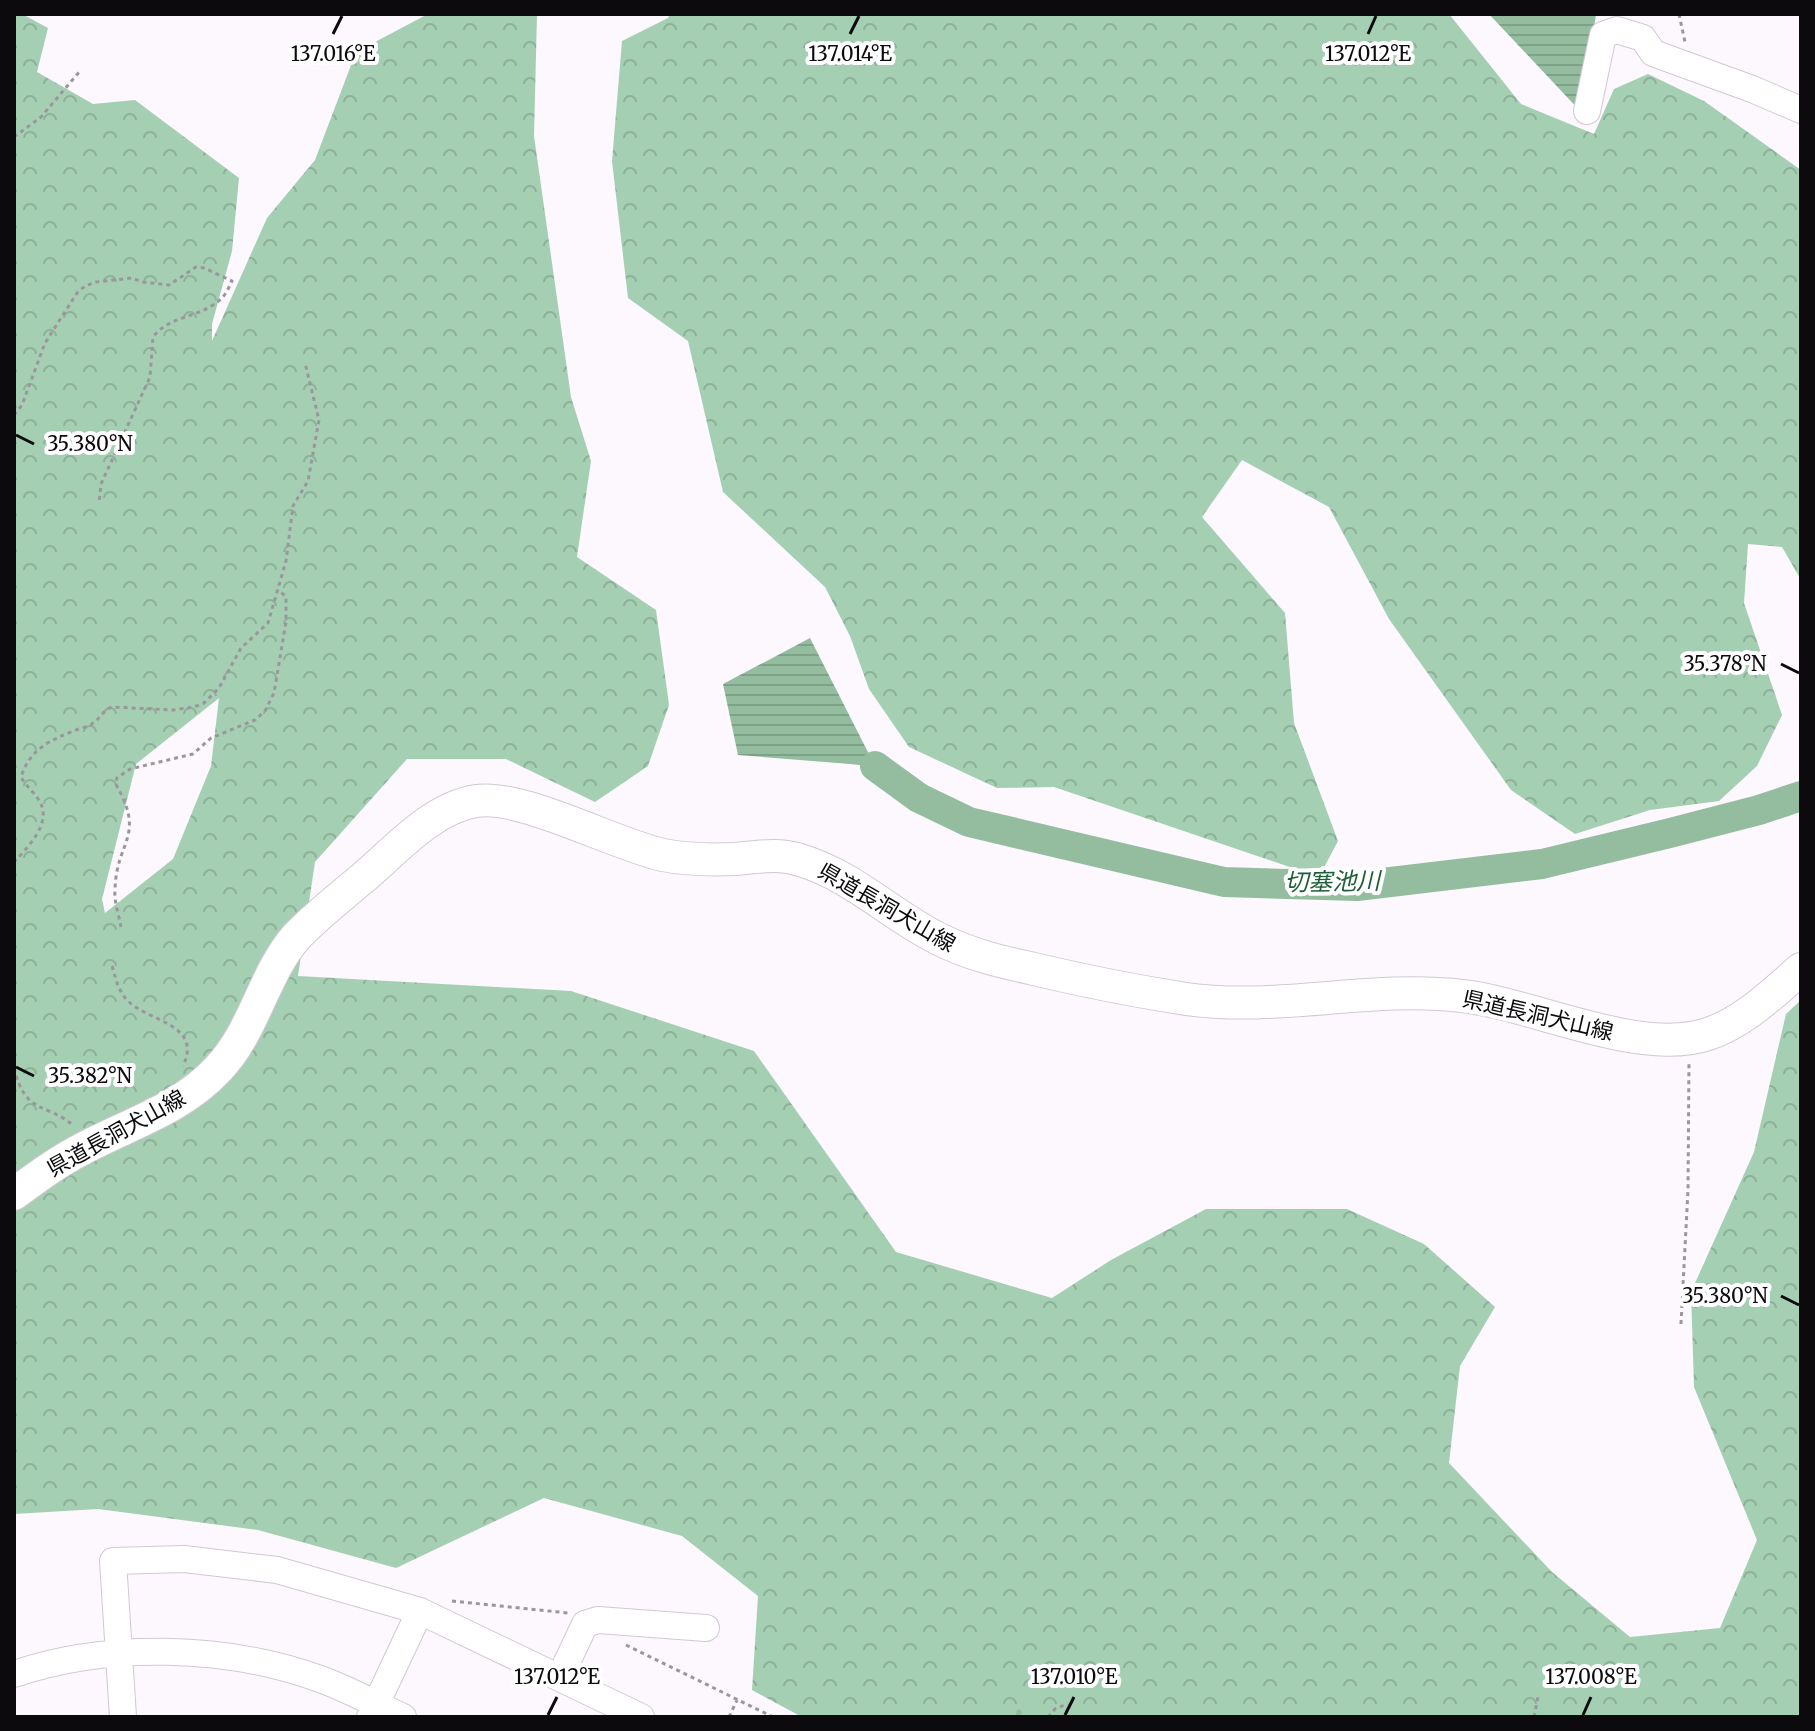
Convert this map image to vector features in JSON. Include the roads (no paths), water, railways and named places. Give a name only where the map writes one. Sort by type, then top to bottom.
[{"type":"main road","name":"県道長洞犬山線","points":[[14,1194],[86,1147],[165,1110],[220,1068],[234,1049],[284,952],[301,931],[426,825],[457,806],[480,800],[524,807],[663,855],[694,860],[776,856],[801,860],[833,874],[920,930],[958,948],[1080,980],[1189,999],[1270,1004],[1414,992],[1511,1004],[1640,1038],[1689,1038],[1707,1034],[1746,1014],[1801,969]]},
{"type":"street","points":[[1587,111],[1603,35],[1617,30],[1643,38],[1653,53],[1801,110]]},
{"type":"street","points":[[123,1717],[113,1561],[184,1559],[277,1570],[420,1611],[641,1717]]},
{"type":"street","points":[[373,1711],[420,1611]]},
{"type":"street","points":[[560,1677],[585,1624],[598,1620],[706,1628]]},
{"type":"street","points":[[14,1674],[37,1666],[121,1652],[211,1655],[252,1661],[321,1679],[373,1711],[403,1717]]},
{"type":"waterway","name":"切塞池川","points":[[875,766],[919,798],[969,822],[1224,882],[1357,886],[1542,864],[1759,810],[1801,796]]},
{"type":"waterway","points":[[1018,1717],[1019,1712]]}]
